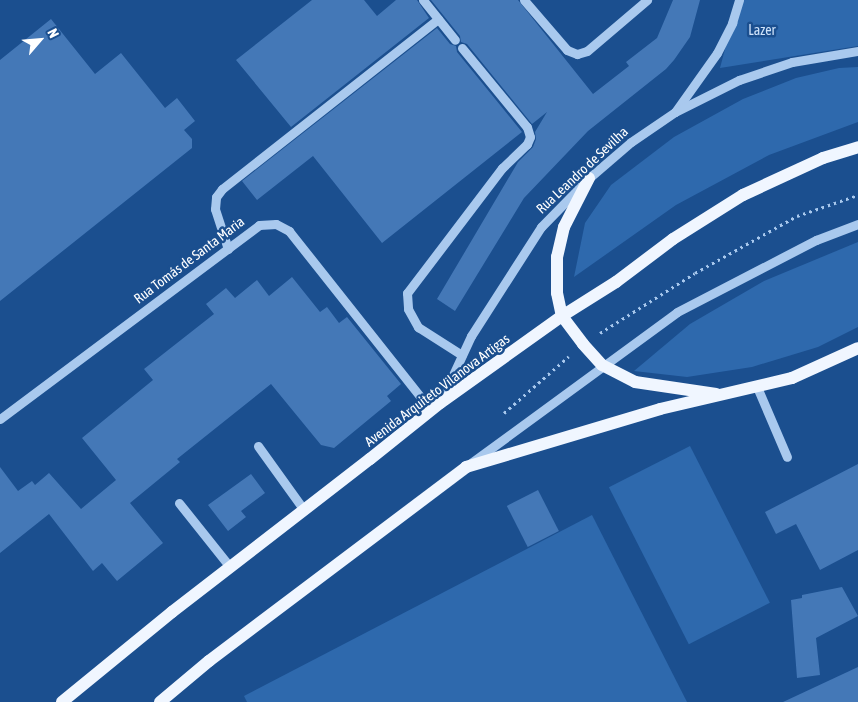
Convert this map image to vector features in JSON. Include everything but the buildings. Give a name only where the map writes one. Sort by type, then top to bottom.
[{"type":"main road","name":"Avenida Arquiteto Vilanova Artigas","points":[[62,702],[156,624],[436,406],[562,316],[616,282],[673,239],[743,195],[824,158],[858,147]]},
{"type":"main road","points":[[589,178],[564,227],[557,257],[556,293],[562,316],[602,366],[635,382],[724,395]]},
{"type":"main road","points":[[160,702],[209,661],[466,467],[632,416],[792,378],[858,348]]},
{"type":"street","points":[[423,0],[455,40]]},
{"type":"street","points":[[524,0],[567,50],[577,54],[587,51],[647,0]]},
{"type":"street","points":[[675,112],[717,53],[732,23],[739,0]]},
{"type":"street","points":[[228,249],[215,209],[216,197],[222,189],[438,19]]},
{"type":"street","points":[[462,48],[527,127],[530,137],[527,144],[502,168],[408,293],[408,309],[418,327],[462,355]]},
{"type":"street","name":"Rua Leandro de Sevilha","points":[[436,406],[471,336],[541,227],[589,178],[631,142],[675,112],[739,80],[792,62],[858,51]]},
{"type":"street","name":"Rua Tomás de Santa Maria","points":[[0,419],[259,225],[276,224],[290,231],[436,406]]},
{"type":"street","points":[[466,467],[676,312],[816,240],[858,224]]},
{"type":"street","points":[[757,387],[787,458]]},
{"type":"street","points":[[258,446],[304,510]]},
{"type":"street","points":[[179,503],[230,567]]},
{"type":"green space","name":"Lazer","points":[[738,0],[858,0],[858,46],[720,68]]},
{"type":"green space","points":[[858,67],[858,122],[769,155],[676,205],[574,277],[585,223],[611,185],[674,137],[743,99],[796,78],[839,68]]},
{"type":"green space","points":[[858,242],[858,327],[818,347],[752,367],[687,377],[634,371],[690,324],[764,281]]},
{"type":"green space","points":[[690,446],[770,603],[689,644],[609,487]]},
{"type":"green space","points":[[592,515],[687,702],[247,702],[244,696]]}]
